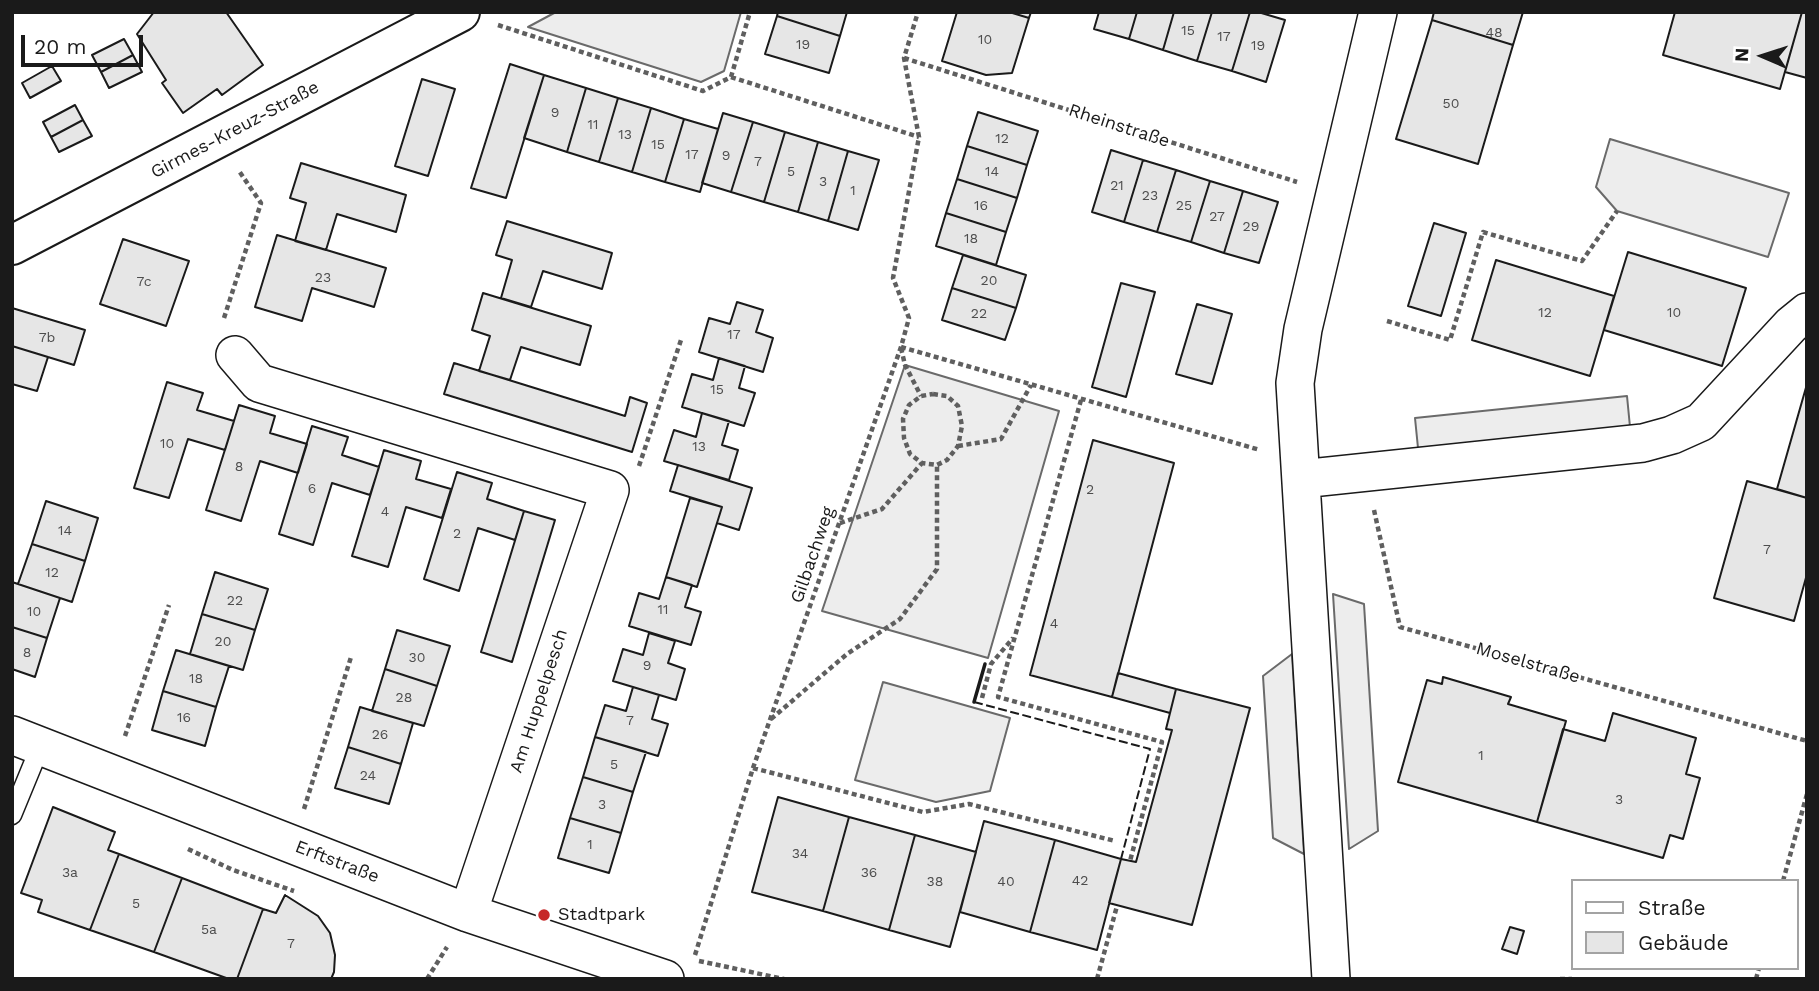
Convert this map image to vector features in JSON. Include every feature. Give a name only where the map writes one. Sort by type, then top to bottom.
[{"type":"street","points":[[1331,979],[1295,383],[1303,329],[1378,12]]},
{"type":"street","name":"Girmes-Kreuz-Straße","points":[[12,245],[458,13]]},
{"type":"street","points":[[1300,470],[1365,474],[1643,443],[1672,435],[1701,422],[1791,325],[1807,312]]},
{"type":"street","points":[[234,355],[259,383],[610,490]]},
{"type":"street","name":"Am Huppelpesch","points":[[468,913],[610,490]]},
{"type":"street","name":"Erftstraße","points":[[26,741],[468,913],[679,969]]},
{"type":"lane","points":[[12,815],[26,741]]},
{"type":"path","points":[[731,77],[750,12]]},
{"type":"path","name":"Gilbachweg","points":[[679,969],[753,768],[909,318],[893,278],[919,136],[904,58],[918,12]]},
{"type":"path","points":[[458,13],[703,91],[731,77],[919,136]]},
{"type":"path","name":"Rheinstraße","points":[[904,58],[1335,194]]},
{"type":"path","points":[[215,141],[261,203],[222,322],[234,355]]},
{"type":"path","points":[[1387,321],[1450,340],[1483,232],[1582,261],[1617,211]]},
{"type":"path","points":[[610,490],[629,494],[681,340]]},
{"type":"path","points":[[922,396],[905,365],[901,347],[1081,400],[1300,470]]},
{"type":"path","points":[[958,446],[1001,439],[1031,385]]},
{"type":"path","points":[[922,396],[947,396],[958,406],[962,426],[958,446],[947,460],[937,465],[922,463],[910,454],[904,438],[903,419],[909,405],[922,396]]},
{"type":"path","points":[[1081,400],[998,697],[1162,742],[1130,860]]},
{"type":"path","points":[[839,523],[882,509],[922,463]]},
{"type":"path","points":[[770,719],[847,654],[900,619],[937,569],[937,465]]},
{"type":"path","name":"Moselstraße","points":[[1365,474],[1400,627],[1807,741]]},
{"type":"path","points":[[121,747],[169,605]]},
{"type":"path","points":[[982,698],[991,664],[1014,638]]},
{"type":"path","name":"Erftstraße","points":[[301,816],[351,657]]},
{"type":"path","points":[[753,768],[923,812],[969,804],[1115,841]]},
{"type":"path","points":[[1784,879],[1807,794]]},
{"type":"path","points":[[1097,979],[1117,906]]},
{"type":"path","points":[[1560,979],[1572,979]]},
{"type":"shaded area","points":[[556,12],[741,12],[724,71],[701,82],[528,27]]},
{"type":"shaded area","points":[[1610,139],[1789,193],[1768,257],[1617,211],[1596,187]]},
{"type":"shaded area","points":[[905,365],[1059,411],[988,658],[822,611]]},
{"type":"shaded area","points":[[1627,396],[1630,427],[1418,448],[1415,418]]},
{"type":"shaded area","points":[[1333,594],[1364,604],[1378,831],[1349,849]]},
{"type":"shaded area","points":[[1292,654],[1304,854],[1273,838],[1263,676]]},
{"type":"shaded area","points":[[883,682],[1010,718],[990,791],[936,802],[855,780]]},
{"type":"building","points":[[154,12],[226,12],[263,65],[222,95],[217,89],[183,113],[162,83],[166,80],[137,34]]},
{"type":"building","points":[[778,12],[847,12],[840,36],[777,16]]},
{"type":"building","points":[[957,12],[1009,12],[1029,18],[1012,73],[986,75],[942,61]]},
{"type":"building","points":[[1009,12],[1031,12],[1029,18]]},
{"type":"building","points":[[1099,12],[1137,12],[1129,39],[1094,29]]},
{"type":"building","points":[[1137,12],[1174,12],[1163,50],[1129,39]]},
{"type":"building","points":[[1174,12],[1212,12],[1197,61],[1163,50]]},
{"type":"building","points":[[1212,12],[1250,12],[1232,71],[1197,61]]},
{"type":"building","points":[[1250,12],[1285,20],[1266,82],[1232,71]]},
{"type":"building","points":[[1434,12],[1523,12],[1513,45],[1432,20]]},
{"type":"building","points":[[1675,12],[1802,12],[1780,89],[1663,55]]},
{"type":"building","points":[[1802,12],[1807,12],[1807,78],[1785,72]]},
{"type":"building","points":[[777,16],[840,36],[829,73],[765,54]]},
{"type":"building","points":[[1432,20],[1513,45],[1478,164],[1396,139]]},
{"type":"building","points":[[124,39],[133,55],[101,72],[92,55]]},
{"type":"building","points":[[133,55],[142,72],[109,88],[101,72]]},
{"type":"building","points":[[510,64],[544,75],[506,198],[471,188]]},
{"type":"building","points":[[52,66],[61,81],[30,98],[22,83]]},
{"type":"building","points":[[544,75],[586,88],[567,152],[524,138]]},
{"type":"building","points":[[422,79],[455,89],[428,176],[395,166]]},
{"type":"building","points":[[586,88],[618,98],[599,162],[567,152]]},
{"type":"building","points":[[618,98],[651,108],[632,172],[599,162]]},
{"type":"building","points":[[75,105],[83,120],[51,137],[43,122]]},
{"type":"building","points":[[651,108],[684,119],[665,182],[632,172]]},
{"type":"building","points":[[978,112],[1038,131],[1027,165],[967,146]]},
{"type":"building","points":[[723,113],[753,122],[731,192],[702,183]]},
{"type":"building","points":[[684,119],[718,129],[700,192],[665,182]]},
{"type":"building","points":[[83,120],[92,136],[59,152],[51,137]]},
{"type":"building","points":[[753,122],[785,132],[764,202],[731,192]]},
{"type":"building","points":[[785,132],[818,142],[798,212],[764,202]]},
{"type":"building","points":[[818,142],[848,151],[828,221],[798,212]]},
{"type":"building","points":[[967,146],[1027,165],[1017,198],[957,179]]},
{"type":"building","points":[[1111,150],[1143,160],[1124,222],[1092,212]]},
{"type":"building","points":[[848,151],[879,160],[858,230],[828,221]]},
{"type":"building","points":[[1143,160],[1176,170],[1157,232],[1124,222]]},
{"type":"building","points":[[301,163],[406,195],[396,232],[337,214],[326,250],[295,241],[306,203],[290,198]]},
{"type":"building","points":[[1176,170],[1210,181],[1191,242],[1157,232]]},
{"type":"building","points":[[957,179],[1017,198],[1006,232],[946,213]]},
{"type":"building","points":[[1210,181],[1243,191],[1224,253],[1191,242]]},
{"type":"building","points":[[1243,191],[1278,202],[1259,263],[1224,253]]},
{"type":"building","points":[[946,213],[1006,232],[996,265],[936,246]]},
{"type":"building","points":[[507,221],[612,253],[602,289],[543,271],[531,307],[501,298],[512,260],[496,255]]},
{"type":"building","points":[[1434,223],[1466,233],[1441,316],[1408,306]]},
{"type":"building","points":[[277,235],[386,268],[374,307],[312,288],[302,321],[255,307]]},
{"type":"building","points":[[123,239],[189,261],[166,326],[100,304]]},
{"type":"building","points":[[1628,252],[1746,288],[1722,366],[1604,330]]},
{"type":"building","points":[[963,255],[1026,275],[1016,308],[952,288]]},
{"type":"building","points":[[1496,260],[1614,296],[1590,376],[1472,340]]},
{"type":"building","points":[[1121,283],[1155,292],[1126,397],[1092,387]]},
{"type":"building","points":[[952,288],[1016,308],[1005,340],[942,320]]},
{"type":"building","points":[[483,293],[591,326],[580,365],[521,347],[510,380],[479,371],[490,336],[472,330]]},
{"type":"building","points":[[737,302],[763,310],[756,332],[773,338],[763,372],[699,352],[709,318],[730,324]]},
{"type":"building","points":[[1197,304],[1232,314],[1212,384],[1176,374]]},
{"type":"building","points":[[12,308],[85,330],[74,365],[12,346]]},
{"type":"building","points":[[12,346],[48,357],[37,391],[12,384]]},
{"type":"building","points":[[719,358],[745,366],[739,388],[755,393],[744,426],[682,407],[692,374],[713,380]]},
{"type":"building","points":[[454,363],[625,416],[630,397],[647,403],[632,452],[444,394]]},
{"type":"building","points":[[167,382],[203,393],[197,410],[234,421],[225,450],[188,439],[169,498],[134,488]]},
{"type":"building","points":[[1807,384],[1807,498],[1777,489]]},
{"type":"building","points":[[239,405],[275,416],[270,433],[307,444],[298,473],[260,461],[241,521],[206,510]]},
{"type":"building","points":[[702,413],[729,421],[722,445],[738,450],[729,480],[664,461],[674,430],[696,437]]},
{"type":"building","points":[[312,426],[348,437],[342,455],[379,467],[370,495],[332,483],[313,545],[279,534]]},
{"type":"building","points":[[1093,440],[1174,463],[1112,697],[1030,675]]},
{"type":"building","points":[[384,450],[421,461],[416,479],[451,489],[442,518],[406,507],[388,567],[352,556]]},
{"type":"building","points":[[678,465],[752,488],[739,530],[717,523],[722,507],[670,491]]},
{"type":"building","points":[[457,472],[492,483],[487,499],[524,511],[515,540],[478,528],[459,591],[424,579]]},
{"type":"building","points":[[1747,481],[1807,498],[1807,574],[1794,621],[1714,598]]},
{"type":"building","points":[[690,498],[722,507],[697,587],[666,577]]},
{"type":"building","points":[[46,501],[98,518],[85,561],[32,544]]},
{"type":"building","points":[[524,511],[555,520],[512,662],[481,652]]},
{"type":"building","points":[[32,544],[85,561],[72,602],[18,584]]},
{"type":"building","points":[[215,572],[268,589],[255,630],[202,614]]},
{"type":"building","points":[[666,577],[692,585],[685,607],[701,612],[691,645],[629,626],[639,593],[659,599]]},
{"type":"building","points":[[12,582],[60,598],[47,638],[12,627]]},
{"type":"building","points":[[202,614],[255,630],[243,670],[190,654]]},
{"type":"building","points":[[12,627],[47,638],[35,677],[12,669]]},
{"type":"building","points":[[397,630],[450,646],[437,686],[385,669]]},
{"type":"building","points":[[649,633],[675,641],[668,663],[685,669],[676,700],[613,681],[623,649],[643,655]]},
{"type":"building","points":[[176,650],[229,666],[216,707],[163,691]]},
{"type":"building","points":[[385,669],[437,686],[424,726],[372,711]]},
{"type":"building","points":[[1118,673],[1176,689],[1170,713],[1112,697]]},
{"type":"building","points":[[1443,677],[1511,697],[1508,704],[1566,721],[1537,822],[1398,782],[1427,680],[1442,684]]},
{"type":"building","points":[[633,687],[659,695],[652,719],[668,724],[658,756],[595,737],[605,705],[626,711]]},
{"type":"building","points":[[1176,689],[1250,708],[1192,925],[1109,903],[1121,859],[1136,862],[1172,730],[1166,729]]},
{"type":"building","points":[[163,691],[216,707],[205,746],[152,730]]},
{"type":"building","points":[[360,707],[413,723],[401,764],[348,747]]},
{"type":"building","points":[[1613,713],[1696,738],[1686,774],[1700,778],[1683,839],[1670,835],[1663,858],[1537,822],[1563,729],[1605,741]]},
{"type":"building","points":[[595,737],[646,752],[633,792],[583,777]]},
{"type":"building","points":[[348,747],[401,764],[389,804],[335,788]]},
{"type":"building","points":[[583,777],[633,792],[621,833],[570,818]]},
{"type":"building","points":[[778,797],[849,817],[823,911],[752,892]]},
{"type":"building","points":[[53,807],[115,832],[108,850],[119,854],[90,930],[38,912],[42,900],[21,893]]},
{"type":"building","points":[[849,817],[915,835],[889,930],[823,911]]},
{"type":"building","points":[[570,818],[621,833],[609,873],[558,858]]},
{"type":"building","points":[[984,821],[1055,840],[1030,932],[960,912]]},
{"type":"building","points":[[915,835],[976,852],[950,947],[889,930]]},
{"type":"building","points":[[1055,840],[1121,859],[1097,950],[1030,932]]},
{"type":"building","points":[[119,854],[182,878],[154,952],[90,930]]},
{"type":"building","points":[[182,878],[263,909],[237,979],[229,979],[154,952]]},
{"type":"building","points":[[285,895],[318,916],[330,933],[335,955],[331,979],[237,979],[263,909],[276,913]]},
{"type":"building","points":[[1510,927],[1524,931],[1517,954],[1502,949]]},
{"type":"fence","points":[[974,702],[1150,749],[1121,859]]},
{"type":"wall","points":[[974,702],[985,664]]},
{"type":"place","name":"Stadtpark","points":[[544,915]]}]
